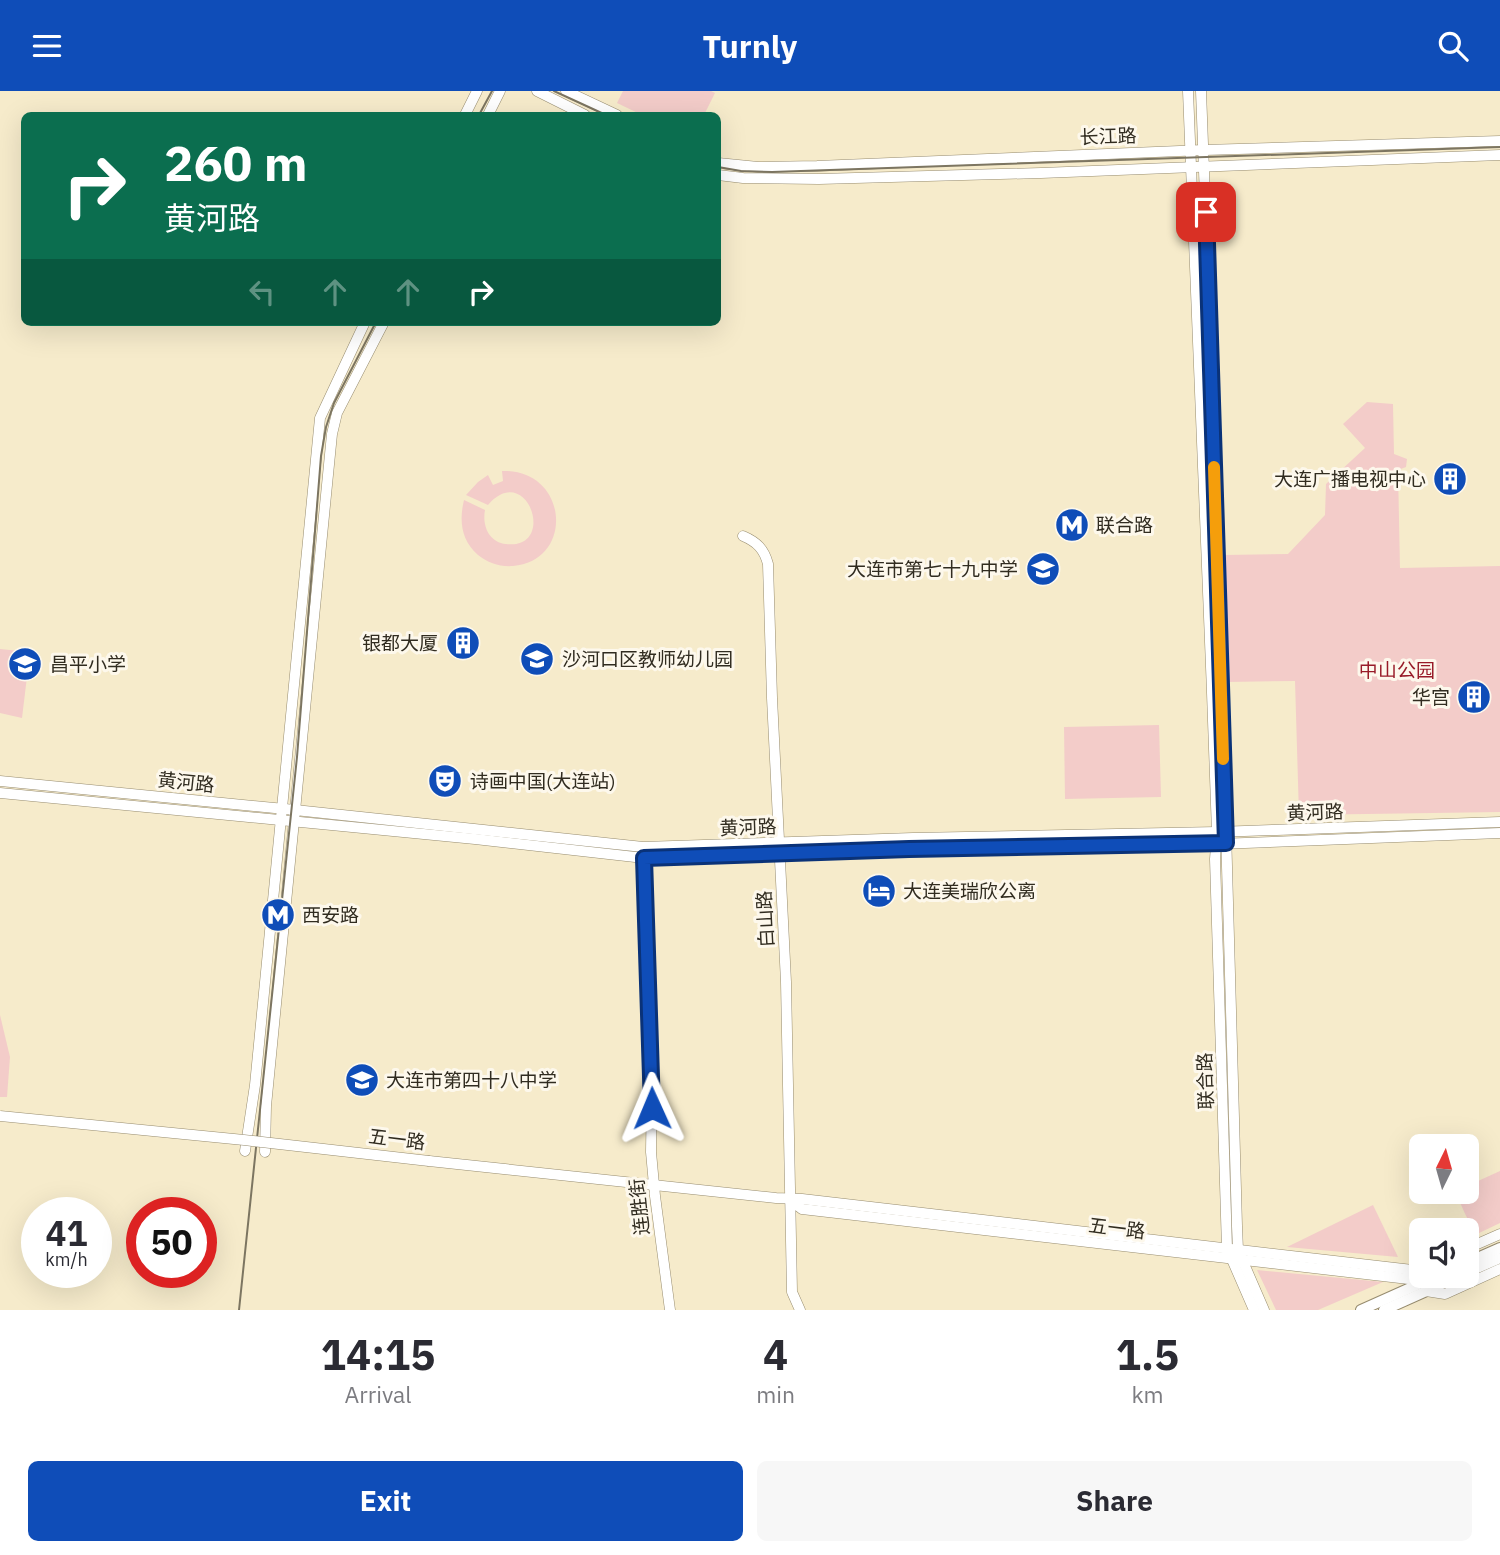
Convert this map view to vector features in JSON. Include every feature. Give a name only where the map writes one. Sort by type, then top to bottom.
[{"type":"highway","points":[[1479,1257],[1500,1248]]},
{"type":"highway","points":[[1479,1267],[1500,1258]]},
{"type":"highway","points":[[1361,1310],[1409,1283]]},
{"type":"highway","points":[[1384,1310],[1409,1288]]},
{"type":"main road","points":[[466,112],[477,91]]},
{"type":"main road","points":[[490,112],[498,95],[506,91]]},
{"type":"main road","points":[[537,91],[580,112]]},
{"type":"main road","points":[[566,91],[611,112]]},
{"type":"main road","name":"联合路","points":[[1188,91],[1222,838]]},
{"type":"main road","name":"联合路","points":[[1201,91],[1222,838],[1215,859],[1235,1254],[1254,1310]]},
{"type":"main road","name":"长江路","points":[[721,163],[749,167],[807,166],[1191,150],[1500,141]]},
{"type":"main road","name":"长江路","points":[[721,175],[808,179],[1192,168],[1500,155]]},
{"type":"main road","points":[[245,1151],[253,1096],[320,418],[363,326]]},
{"type":"main road","points":[[265,1152],[266,1106],[332,434],[337,413],[382,326]]},
{"type":"main road","name":"白山路","points":[[743,535],[764,552],[768,564],[778,848],[786,982],[792,1292],[800,1310]]},
{"type":"main road","name":"黄河路","points":[[0,781],[281,814],[294,821],[644,853],[778,848],[913,838],[1222,838],[1500,833]]},
{"type":"main road","name":"黄河路","points":[[0,793],[281,814],[295,810],[644,853]]},
{"type":"main road","name":"黄河路","points":[[1222,838],[1500,822]]},
{"type":"main road","name":"连胜街","points":[[644,853],[652,1085],[651,1152],[670,1310]]},
{"type":"main road","name":"五一路","points":[[0,1116],[802,1199],[1409,1274]]},
{"type":"main road","points":[[1479,1243],[1500,1234]]},
{"type":"main road","name":"联合路","points":[[1235,1254],[1264,1310]]},
{"type":"main road","name":"五一路","points":[[1479,1279],[1500,1269]]},
{"type":"main road","name":"五一路","points":[[1437,1288],[1445,1294],[1458,1288]]},
{"type":"green space","points":[[623,91],[715,93],[706,112],[636,112],[617,103]]},
{"type":"green space","name":"中山公园","points":[[1367,402],[1393,404],[1394,454],[1407,459],[1406,467],[1398,470],[1400,568],[1500,566],[1500,812],[1299,815],[1295,681],[1227,682],[1224,555],[1288,554],[1325,515],[1326,484],[1365,448],[1343,424]]},
{"type":"green space","points":[[502,471],[524,474],[541,484],[551,499],[556,516],[554,533],[547,549],[533,560],[513,566],[494,564],[478,555],[465,537],[462,523],[464,500],[485,510],[488,532],[500,543],[522,542],[531,534],[531,510],[525,499],[515,493],[502,494],[488,505],[466,495],[488,475],[493,485],[503,481]]},
{"type":"green space","points":[[0,649],[30,652],[22,718],[0,713]]},
{"type":"green space","points":[[1159,725],[1161,797],[1065,799],[1064,727]]},
{"type":"green space","points":[[0,1015],[10,1057],[7,1097],[0,1097]]},
{"type":"green space","points":[[1500,1171],[1500,1223],[1479,1233],[1479,1218],[1467,1218],[1461,1204],[1479,1204],[1479,1181]]},
{"type":"green space","points":[[1373,1205],[1398,1257],[1287,1247]]},
{"type":"green space","points":[[1257,1270],[1383,1282],[1318,1310],[1276,1310]]},
{"type":"tram line","points":[[481,112],[492,91]]},
{"type":"tram line","points":[[554,91],[600,112]]},
{"type":"tram line","points":[[721,168],[772,172],[1500,147]]},
{"type":"tram line","points":[[239,1310],[297,757],[321,456],[334,403],[374,326]]},
{"type":"slow traffic","points":[[1214,467],[1223,759]]},
{"type":"place","name":"大连广播电视中心","points":[[1450,479]]},
{"type":"place","name":"联合路","points":[[1072,525]]},
{"type":"place","name":"大连市第七十九中学","points":[[1043,569]]},
{"type":"place","name":"银都大厦","points":[[463,643]]},
{"type":"place","name":"沙河口区教师幼儿园","points":[[537,659]]},
{"type":"place","name":"昌平小学","points":[[25,664]]},
{"type":"place","name":"华宫","points":[[1474,697]]},
{"type":"place","name":"诗画中国(大连站)","points":[[445,781]]},
{"type":"place","name":"大连美瑞欣公离","points":[[879,891]]},
{"type":"place","name":"西安路","points":[[278,915]]},
{"type":"place","name":"大连市第四十八中学","points":[[362,1080]]},
{"type":"route","points":[[652,1108],[644,858],[909,849],[1226,843],[1206,212]]}]
